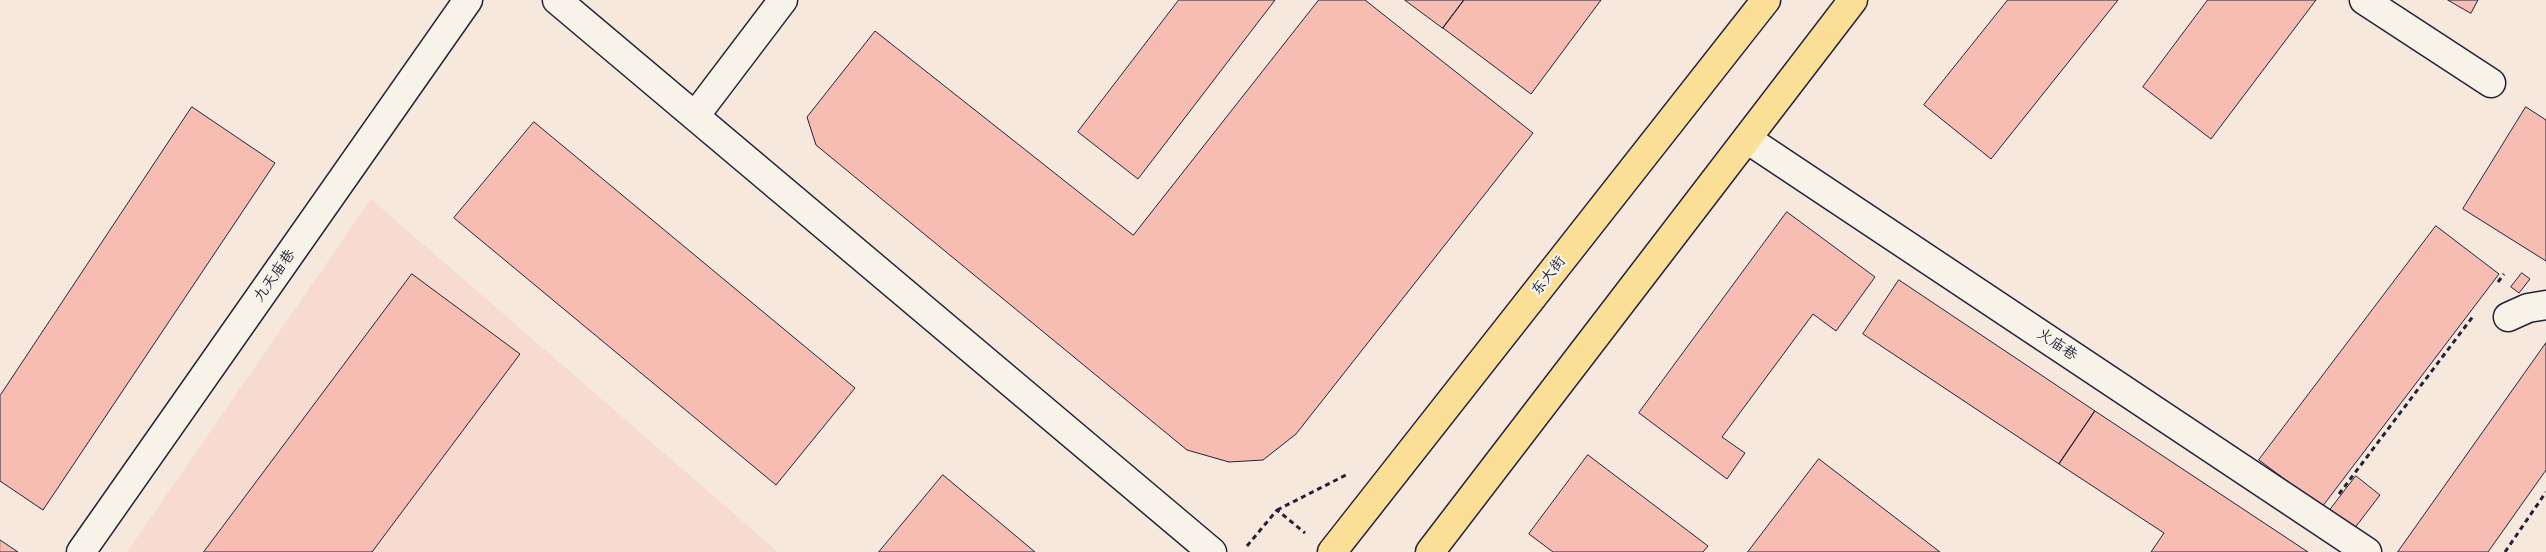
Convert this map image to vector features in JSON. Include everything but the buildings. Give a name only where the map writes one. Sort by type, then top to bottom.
[{"type":"main road","name":"东大街","points":[[1332,552],[1766,0]]},
{"type":"main road","points":[[1430,552],[1853,0]]},
{"type":"street","name":"九天庙巷","points":[[81,552],[468,0]]},
{"type":"street","points":[[557,0],[1212,552]]},
{"type":"street","points":[[695,116],[783,0]]},
{"type":"street","points":[[2364,0],[2491,83]]},
{"type":"street","name":"火庙巷","points":[[1747,139],[2367,552]]},
{"type":"street","points":[[2508,317],[2528,308],[2546,305]]},
{"type":"path","points":[[2492,290],[2504,274]]},
{"type":"path","points":[[2319,520],[2474,314]]},
{"type":"path","points":[[2505,552],[2546,492]]},
{"type":"path","points":[[1242,552],[1277,510],[1306,534]]},
{"type":"shaded area","points":[[371,199],[778,552],[127,552]]}]
